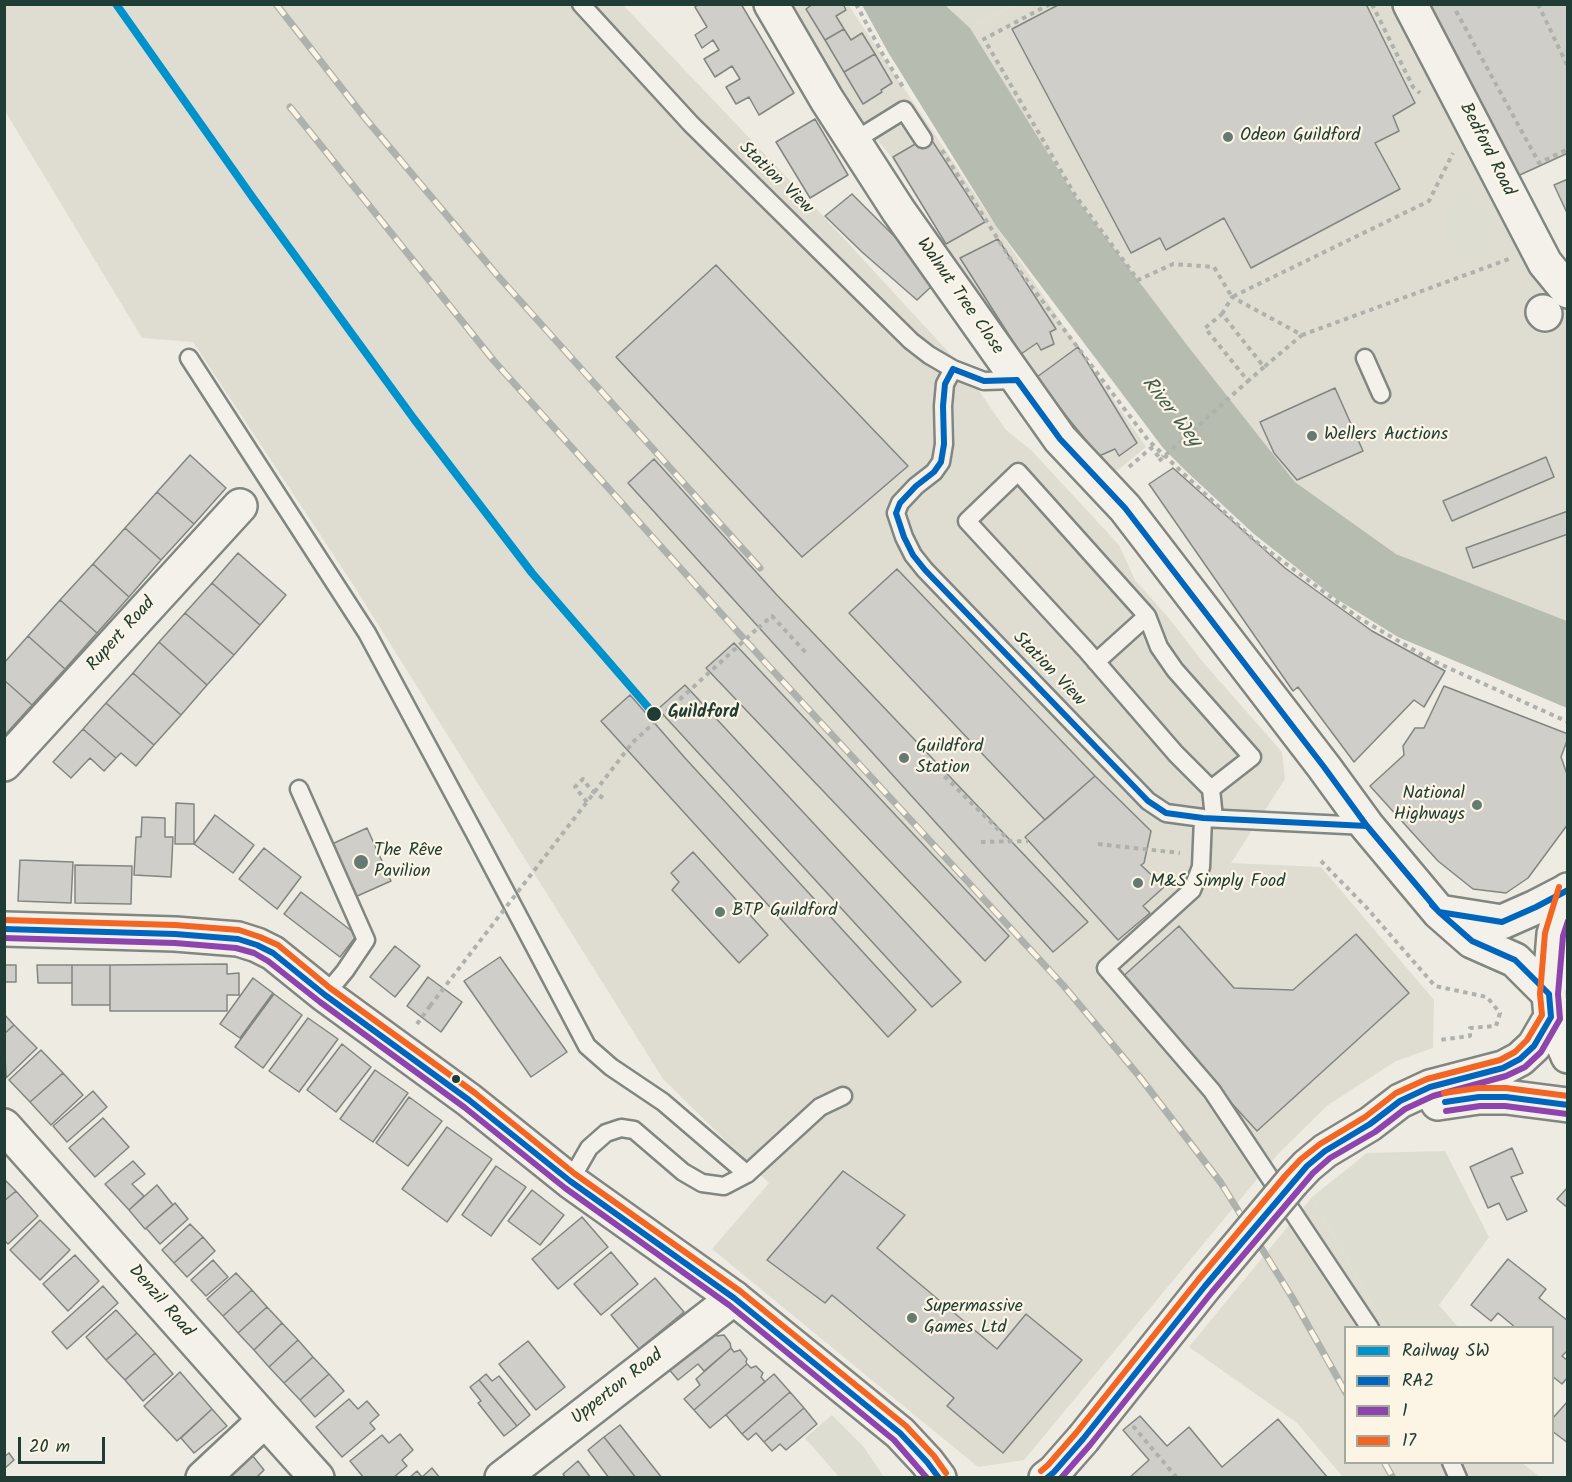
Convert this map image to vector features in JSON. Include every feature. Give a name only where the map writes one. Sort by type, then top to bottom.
[{"type":"street","name":"Walnut Tree Close","points":[[771,4],[828,100],[898,210],[1060,439],[1125,508],[1367,826],[1439,912],[1472,941],[1515,960],[1550,1006]]},
{"type":"street","name":"Bedford Road","points":[[1410,4],[1545,263],[1552,306]]},
{"type":"street","name":"Rupert Road","points":[[4,764],[240,506]]},
{"type":"street","points":[[1439,912],[1502,922],[1567,891]]},
{"type":"street","points":[[1046,1478],[1083,1439],[1205,1286],[1307,1166],[1325,1151],[1370,1124],[1400,1101],[1430,1086],[1503,1068],[1520,1059],[1534,1046],[1550,1006],[1554,934],[1567,891]]},
{"type":"street","points":[[4,928],[176,934],[238,939],[273,953],[325,995],[469,1100],[570,1181],[734,1298],[900,1433],[939,1478]]},
{"type":"street","points":[[1550,1006],[1568,1056]]},
{"type":"street","points":[[1370,1124],[1414,1108],[1479,1097],[1506,1097],[1568,1105]]},
{"type":"street","name":"Denzil Road","points":[[4,1126],[317,1478]]},
{"type":"street","name":"Upperton Road","points":[[502,1478],[734,1298]]},
{"type":"street","points":[[203,1478],[265,1420]]},
{"type":"lane","name":"Station View","points":[[581,4],[691,124],[911,341],[953,369],[984,381],[1017,380]]},
{"type":"lane","points":[[854,141],[904,110],[930,140]]},
{"type":"lane","points":[[189,358],[367,633],[587,1046],[610,1067],[663,1102],[747,1174]]},
{"type":"lane","points":[[1365,358],[1381,394]]},
{"type":"lane","name":"Station View","points":[[953,369],[945,384],[944,444],[941,462],[934,472],[916,486],[900,504],[896,513],[913,555],[925,570],[1148,801],[1166,813],[1209,818],[1367,826]]},
{"type":"lane","points":[[1211,789],[1176,754],[1096,662],[967,521],[1018,472],[1148,616],[1159,648],[1175,670],[1252,757],[1211,789],[1201,867],[1192,890],[1106,968],[1212,1091],[1369,1326]]},
{"type":"lane","points":[[1096,662],[1148,616]]},
{"type":"lane","points":[[299,789],[366,940],[325,995]]},
{"type":"lane","points":[[570,1181],[589,1148],[606,1133],[621,1128],[634,1130],[683,1172],[702,1183],[724,1186],[747,1174],[820,1107],[843,1096]]},
{"type":"lane","points":[[1452,1464],[1458,1478]]},
{"type":"path","points":[[856,4],[906,92]]},
{"type":"path","points":[[1050,4],[984,39],[1075,195],[1138,280],[1173,264],[1214,267],[1232,297],[1302,335]]},
{"type":"path","points":[[1538,4],[1568,67]]},
{"type":"path","points":[[1456,11],[1539,163],[1568,149]]},
{"type":"path","points":[[930,140],[1009,256],[1148,440],[1254,540],[1359,618],[1431,660],[1568,723]]},
{"type":"path","points":[[1248,381],[1204,328],[1222,314],[1232,297],[1429,201],[1455,149]]},
{"type":"path","points":[[1159,461],[1302,335],[1510,259],[1545,263]]},
{"type":"path","points":[[1222,314],[1264,368]]},
{"type":"path","points":[[1124,471],[1151,448],[1160,458],[1163,456]]},
{"type":"path","points":[[415,1027],[641,733],[772,616],[808,655]]},
{"type":"path","points":[[918,773],[931,763],[1010,841]]},
{"type":"path","points":[[587,802],[575,787],[583,779],[591,790],[606,800]]},
{"type":"path","points":[[981,842],[1028,841]]},
{"type":"path","points":[[1098,844],[1202,856]]},
{"type":"path","points":[[1321,861],[1366,907],[1435,986],[1487,997],[1500,1013],[1496,1026],[1470,1028],[1470,1036],[1439,1040]]},
{"type":"path","points":[[1131,1423],[1177,1478]]},
{"type":"shaded area","points":[[5,5],[623,5],[813,205],[964,369],[1006,430],[1032,451],[1119,545],[1135,580],[1282,752],[1285,779],[1231,863],[1321,867],[1434,1000],[1433,1048],[1396,1061],[1328,1105],[1278,1154],[1024,1460],[978,1467],[712,1249],[769,1183],[663,1079],[354,586],[193,342],[142,338],[5,111]]},
{"type":"shaded area","points":[[792,5],[849,5],[1146,447],[1113,474],[1069,429],[952,254],[889,154],[856,115]]},
{"type":"shaded area","points":[[945,5],[1015,5],[970,28]]},
{"type":"shaded area","points":[[1015,5],[1410,5],[1567,286],[1567,621],[1396,554],[1295,482],[1187,345],[1076,198],[970,28]]},
{"type":"shaded area","points":[[1458,190],[1467,193],[1484,217],[1493,241],[1489,249],[1480,253],[1470,254],[1461,251],[1448,239],[1445,230],[1447,212]]},
{"type":"shaded area","points":[[1445,1151],[1489,1237],[1439,1305],[1457,1326],[1384,1326],[1312,1197],[1367,1153]]},
{"type":"shaded area","points":[[1312,1197],[1384,1326],[1344,1326],[1344,1464],[1523,1464],[1540,1477],[1343,1477],[1297,1423],[1189,1347]]},
{"type":"shaded area","points":[[832,1415],[863,1446],[884,1477],[839,1477],[805,1438]]},
{"type":"water","name":"River Wey","points":[[862,5],[945,5],[970,28],[1076,198],[1187,345],[1295,482],[1396,554],[1567,621],[1567,708],[1398,637],[1335,598],[1254,534],[1187,472],[1163,448],[996,226],[888,52]]},
{"type":"building","points":[[699,4],[741,4],[794,93],[759,115],[749,97],[736,104],[726,87],[740,79],[732,66],[715,77],[704,59],[719,50],[713,40],[702,48],[695,35],[707,27],[695,7]]},
{"type":"building","points":[[813,4],[843,4],[846,10],[836,16],[844,29],[825,40],[806,9]]},
{"type":"building","name":"Odeon Guildford","points":[[1060,4],[1366,4],[1415,103],[1393,116],[1399,131],[1375,143],[1400,189],[1251,268],[1224,218],[1166,250],[1160,238],[1131,253],[1012,29]]},
{"type":"building","points":[[1430,4],[1568,4],[1568,153],[1511,179]]},
{"type":"building","points":[[844,29],[851,40],[862,33],[875,54],[844,72],[825,40]]},
{"type":"building","points":[[875,54],[892,83],[863,104],[844,72]]},
{"type":"building","points":[[815,119],[848,175],[810,198],[776,142]]},
{"type":"building","points":[[929,136],[985,222],[946,244],[893,157]]},
{"type":"building","points":[[1568,179],[1568,215],[1554,185]]},
{"type":"building","points":[[852,194],[904,246],[932,286],[917,300],[825,216]]},
{"type":"building","points":[[998,239],[1056,329],[1050,332],[1054,344],[1041,350],[1037,343],[1021,354],[960,258]]},
{"type":"building","points":[[716,265],[908,466],[802,557],[616,357]]},
{"type":"building","points":[[1078,347],[1137,443],[1119,456],[1115,449],[1099,456],[1037,377]]},
{"type":"building","name":"Wellers Auctions","points":[[1335,388],[1363,451],[1297,480],[1274,453],[1260,422]]},
{"type":"building","points":[[190,455],[226,488],[194,524],[157,492]]},
{"type":"building","points":[[1546,457],[1554,477],[1452,521],[1443,501]]},
{"type":"building","name":"Guildford Station","points":[[654,459],[776,594],[1088,922],[1053,952],[628,483]]},
{"type":"building","points":[[1173,468],[1285,568],[1372,631],[1445,671],[1424,707],[1414,700],[1354,762],[1298,687],[1293,691],[1149,484]]},
{"type":"building","points":[[157,492],[194,524],[161,560],[125,528]]},
{"type":"building","points":[[1568,511],[1568,534],[1473,568],[1466,548]]},
{"type":"building","points":[[125,528],[161,560],[129,597],[93,564]]},
{"type":"building","points":[[238,553],[286,595],[260,625],[212,583]]},
{"type":"building","points":[[93,564],[129,597],[97,633],[60,600]]},
{"type":"building","name":"Guildford Station","points":[[897,569],[1095,776],[1045,820],[849,613]]},
{"type":"building","points":[[212,583],[260,625],[234,655],[185,613]]},
{"type":"building","points":[[60,600],[97,633],[65,669],[28,636]]},
{"type":"building","points":[[185,613],[234,655],[207,685],[159,642]]},
{"type":"building","points":[[28,636],[65,669],[32,705],[4,680],[4,663]]},
{"type":"building","points":[[159,642],[207,685],[181,715],[133,673]]},
{"type":"building","points":[[734,643],[1009,936],[985,961],[706,668]]},
{"type":"building","points":[[133,673],[181,715],[154,745],[106,703]]},
{"type":"building","points":[[4,680],[32,705],[4,736]]},
{"type":"building","points":[[685,685],[961,982],[932,1007],[658,709]]},
{"type":"building","name":"National Highways","points":[[1444,686],[1568,734],[1561,757],[1568,777],[1568,824],[1528,878],[1506,893],[1473,889],[1438,861],[1370,786],[1404,755],[1403,746],[1415,728],[1424,728]]},
{"type":"building","points":[[630,695],[916,1010],[888,1037],[601,721]]},
{"type":"building","points":[[106,703],[154,745],[136,766],[121,753],[116,758],[83,729]]},
{"type":"building","points":[[83,729],[116,758],[104,771],[90,758],[71,778],[53,762]]},
{"type":"building","points":[[1095,776],[1151,831],[1144,863],[1141,865],[1164,887],[1143,906],[1150,913],[1118,940],[1025,837]]},
{"type":"building","points":[[176,803],[194,804],[194,844],[175,844]]},
{"type":"building","points":[[215,815],[254,845],[233,873],[194,844]]},
{"type":"building","points":[[142,817],[165,818],[165,837],[173,837],[171,877],[134,875],[136,837],[141,837]]},
{"type":"building","name":"The Rêve Pavilion","points":[[367,828],[391,881],[355,897],[332,844]]},
{"type":"building","points":[[264,848],[301,877],[277,909],[239,879]]},
{"type":"building","name":"BTP Guildford","points":[[693,852],[768,935],[739,963],[672,890],[679,882],[671,873]]},
{"type":"building","points":[[20,860],[73,862],[71,903],[18,901]]},
{"type":"building","points":[[75,865],[132,866],[131,904],[75,903]]},
{"type":"building","points":[[301,892],[357,935],[340,957],[284,914]]},
{"type":"building","points":[[1179,926],[1234,988],[1293,990],[1356,934],[1409,993],[1257,1131],[1119,980]]},
{"type":"building","points":[[395,946],[420,966],[395,997],[370,977]]},
{"type":"building","points":[[500,957],[567,1052],[531,1077],[464,981]]},
{"type":"building","points":[[227,964],[227,974],[239,973],[239,995],[227,995],[227,1011],[110,1011],[110,965]]},
{"type":"building","points":[[4,965],[16,965],[16,982],[4,982]]},
{"type":"building","points":[[37,965],[72,965],[72,983],[38,983]]},
{"type":"building","points":[[72,965],[110,965],[110,1005],[72,1005]]},
{"type":"building","points":[[428,977],[462,1002],[441,1032],[407,1006]]},
{"type":"building","points":[[253,978],[273,993],[240,1038],[220,1024]]},
{"type":"building","points":[[274,994],[302,1015],[263,1068],[235,1047]]},
{"type":"building","points":[[4,1014],[14,1025],[4,1034]]},
{"type":"building","points":[[308,1018],[338,1039],[299,1092],[269,1071]]},
{"type":"building","points":[[14,1025],[37,1048],[6,1078],[4,1034]]},
{"type":"building","points":[[342,1044],[371,1067],[336,1112],[307,1090]]},
{"type":"building","points":[[41,1050],[63,1073],[30,1102],[9,1080]]},
{"type":"building","points":[[375,1070],[408,1093],[373,1142],[340,1119]]},
{"type":"building","points":[[63,1073],[83,1095],[51,1125],[30,1102]]},
{"type":"building","points":[[93,1091],[107,1107],[67,1142],[53,1126]]},
{"type":"building","points":[[409,1097],[442,1121],[408,1166],[376,1143]]},
{"type":"building","points":[[103,1118],[129,1147],[95,1177],[69,1148]]},
{"type":"building","points":[[447,1127],[492,1159],[447,1222],[402,1189]]},
{"type":"building","points":[[1512,1148],[1523,1173],[1511,1177],[1527,1211],[1507,1220],[1499,1203],[1488,1208],[1470,1167]]},
{"type":"building","points":[[133,1161],[145,1174],[132,1184],[144,1196],[129,1210],[105,1184]]},
{"type":"building","points":[[496,1166],[526,1187],[491,1236],[462,1215]]},
{"type":"building","points":[[843,1171],[905,1215],[877,1248],[997,1349],[1026,1314],[1082,1360],[1003,1453],[947,1406],[954,1398],[832,1295],[825,1303],[767,1260]]},
{"type":"building","points":[[4,1179],[16,1191],[4,1201]]},
{"type":"building","points":[[157,1185],[173,1205],[145,1229],[129,1210]]},
{"type":"building","points":[[1568,1187],[1568,1208],[1557,1199]]},
{"type":"building","points":[[532,1190],[564,1215],[540,1245],[508,1221]]},
{"type":"building","points":[[16,1191],[38,1216],[8,1244],[4,1240],[4,1201]]},
{"type":"building","points":[[175,1203],[188,1219],[160,1244],[146,1228]]},
{"type":"building","points":[[582,1217],[608,1247],[558,1289],[532,1259]]},
{"type":"building","points":[[40,1220],[70,1250],[40,1280],[10,1250]]},
{"type":"building","points":[[190,1224],[203,1237],[174,1263],[162,1250]]},
{"type":"building","points":[[203,1237],[215,1251],[187,1277],[174,1263]]},
{"type":"building","points":[[611,1252],[638,1284],[601,1315],[574,1284]]},
{"type":"building","points":[[75,1255],[99,1281],[68,1311],[43,1284]]},
{"type":"building","points":[[1508,1259],[1546,1289],[1539,1298],[1568,1321],[1568,1350],[1562,1356],[1568,1361],[1568,1377],[1562,1384],[1554,1378],[1554,1326],[1514,1326],[1498,1313],[1491,1321],[1471,1305]]},
{"type":"building","points":[[213,1260],[228,1277],[206,1296],[191,1280]]},
{"type":"building","points":[[236,1273],[252,1290],[223,1316],[207,1299]]},
{"type":"building","points":[[655,1278],[684,1312],[639,1349],[611,1315]]},
{"type":"building","points":[[103,1286],[118,1303],[67,1349],[52,1332]]},
{"type":"building","points":[[252,1290],[267,1307],[238,1333],[223,1316]]},
{"type":"building","points":[[267,1307],[282,1323],[254,1350],[238,1333]]},
{"type":"building","points":[[116,1310],[137,1333],[106,1360],[86,1337]]},
{"type":"building","points":[[282,1323],[298,1340],[269,1367],[254,1350]]},
{"type":"building","points":[[712,1331],[717,1336],[724,1335],[731,1348],[704,1371],[698,1364],[678,1380],[667,1367]]},
{"type":"building","points":[[137,1333],[155,1353],[125,1380],[106,1360]]},
{"type":"building","points":[[298,1340],[313,1357],[284,1383],[269,1367]]},
{"type":"building","points":[[528,1341],[565,1387],[536,1410],[499,1364]]},
{"type":"building","points":[[731,1348],[734,1352],[740,1350],[747,1359],[747,1364],[694,1410],[684,1399],[700,1385],[696,1379]]},
{"type":"building","points":[[155,1353],[173,1374],[143,1401],[125,1380]]},
{"type":"building","points":[[313,1357],[329,1374],[300,1400],[284,1383]]},
{"type":"building","points":[[747,1364],[751,1368],[756,1366],[763,1373],[761,1377],[765,1382],[710,1428],[694,1410]]},
{"type":"building","points":[[180,1372],[212,1409],[177,1441],[144,1406]]},
{"type":"building","points":[[329,1374],[344,1391],[315,1417],[300,1400]]},
{"type":"building","points":[[486,1374],[492,1381],[499,1376],[530,1415],[517,1426],[479,1380]]},
{"type":"building","points":[[774,1374],[790,1392],[742,1434],[726,1415]]},
{"type":"building","points":[[479,1380],[517,1426],[504,1436],[478,1403],[481,1401],[470,1387]]},
{"type":"building","points":[[790,1392],[804,1408],[764,1442],[756,1433],[748,1440],[742,1434]]},
{"type":"building","points":[[349,1399],[358,1409],[367,1401],[379,1415],[370,1423],[375,1429],[342,1457],[316,1427]]},
{"type":"building","points":[[1568,1401],[1568,1443],[1554,1432],[1554,1417]]},
{"type":"building","points":[[804,1408],[817,1424],[786,1450],[780,1444],[772,1451],[764,1442]]},
{"type":"building","points":[[212,1409],[227,1426],[194,1453],[181,1438]]},
{"type":"building","points":[[1140,1416],[1167,1446],[1189,1427],[1222,1467],[1278,1419],[1328,1478],[1129,1478],[1149,1460],[1123,1430]]},
{"type":"building","points":[[620,1425],[662,1478],[636,1478],[604,1437]]},
{"type":"building","points":[[400,1434],[413,1450],[402,1460],[407,1466],[393,1478],[364,1478],[350,1461],[382,1435],[389,1443]]},
{"type":"building","points":[[604,1437],[636,1478],[609,1478],[588,1450]]},
{"type":"building","points":[[9,1453],[14,1460],[4,1469],[4,1457]]},
{"type":"building","points":[[252,1455],[264,1470],[256,1478],[226,1478]]},
{"type":"building","points":[[578,1461],[591,1478],[566,1478],[563,1474]]},
{"type":"building","points":[[432,1468],[440,1478],[409,1478],[417,1471],[422,1477]]},
{"type":"railway","points":[[276,4],[365,118],[497,275],[760,568]]},
{"type":"railway","points":[[290,107],[494,361],[764,661],[1063,985],[1139,1076],[1221,1183],[1292,1297],[1344,1389]]},
{"type":"railway","points":[[1385,1464],[1393,1478]]},
{"type":"rail line","name":"SW","points":[[116,4],[253,198],[414,419],[532,573],[654,714]]},
{"type":"transit line","name":"RA2","points":[[953,369],[984,381],[1017,380],[1060,439],[1125,508],[1367,826],[1203,818],[1166,813],[1148,801],[925,570],[913,555],[896,513],[900,503],[934,472],[941,462],[944,444],[945,384],[953,369]]},
{"type":"transit line","name":"RA2","points":[[1047,1478],[1083,1439],[1205,1286],[1307,1166],[1325,1151],[1370,1124],[1400,1101],[1430,1087],[1503,1068],[1520,1059],[1534,1046],[1551,1017],[1549,994],[1515,960],[1472,941],[1439,912],[1367,826]]},
{"type":"transit line","name":"17","points":[[1041,1471],[1076,1433],[1198,1280],[1301,1159],[1320,1144],[1365,1117],[1396,1093],[1427,1079],[1500,1060],[1515,1052],[1527,1040],[1542,1015],[1540,994],[1545,933],[1559,887]]},
{"type":"transit line","name":"RA2","points":[[1432,905],[1439,912],[1502,922],[1568,890]]},
{"type":"transit line","name":"17","points":[[4,920],[175,925],[239,930],[278,945],[330,988],[475,1093],[575,1174],[740,1291],[906,1426],[934,1456],[946,1473]]},
{"type":"transit line","name":"1","points":[[1061,1478],[1212,1292],[1313,1173],[1330,1158],[1375,1132],[1405,1109],[1433,1096],[1506,1076],[1525,1067],[1541,1052],[1560,1019],[1558,994],[1563,936],[1568,921]]},
{"type":"transit line","name":"RA2","points":[[4,929],[175,934],[238,939],[273,953],[325,995],[469,1100],[570,1181],[734,1298],[900,1433],[939,1478]]},
{"type":"transit line","name":"1","points":[[4,938],[175,943],[236,948],[254,953],[268,961],[320,1002],[464,1107],[565,1188],[729,1305],[894,1440],[927,1478]]},
{"type":"transit line","name":"17","points":[[1444,1093],[1478,1088],[1506,1088],[1568,1096]]},
{"type":"transit line","name":"RA2","points":[[1445,1102],[1479,1097],[1506,1097],[1568,1105]]},
{"type":"transit line","name":"1","points":[[1446,1111],[1480,1106],[1505,1106],[1567,1114]]},
{"type":"place","name":"Odeon Guildford","points":[[1228,137]]},
{"type":"place","name":"Wellers Auctions","points":[[1312,436]]},
{"type":"place","name":"Guildford","points":[[654,714]]},
{"type":"place","name":"Guildford Station","points":[[904,758]]},
{"type":"place","name":"National Highways","points":[[1477,805]]},
{"type":"place","name":"The Rêve Pavilion","points":[[361,862]]},
{"type":"place","name":"M&S Simply Food","points":[[1138,883]]},
{"type":"place","name":"BTP Guildford","points":[[720,912]]},
{"type":"place","name":"Supermassive Games Ltd","points":[[912,1318]]}]
